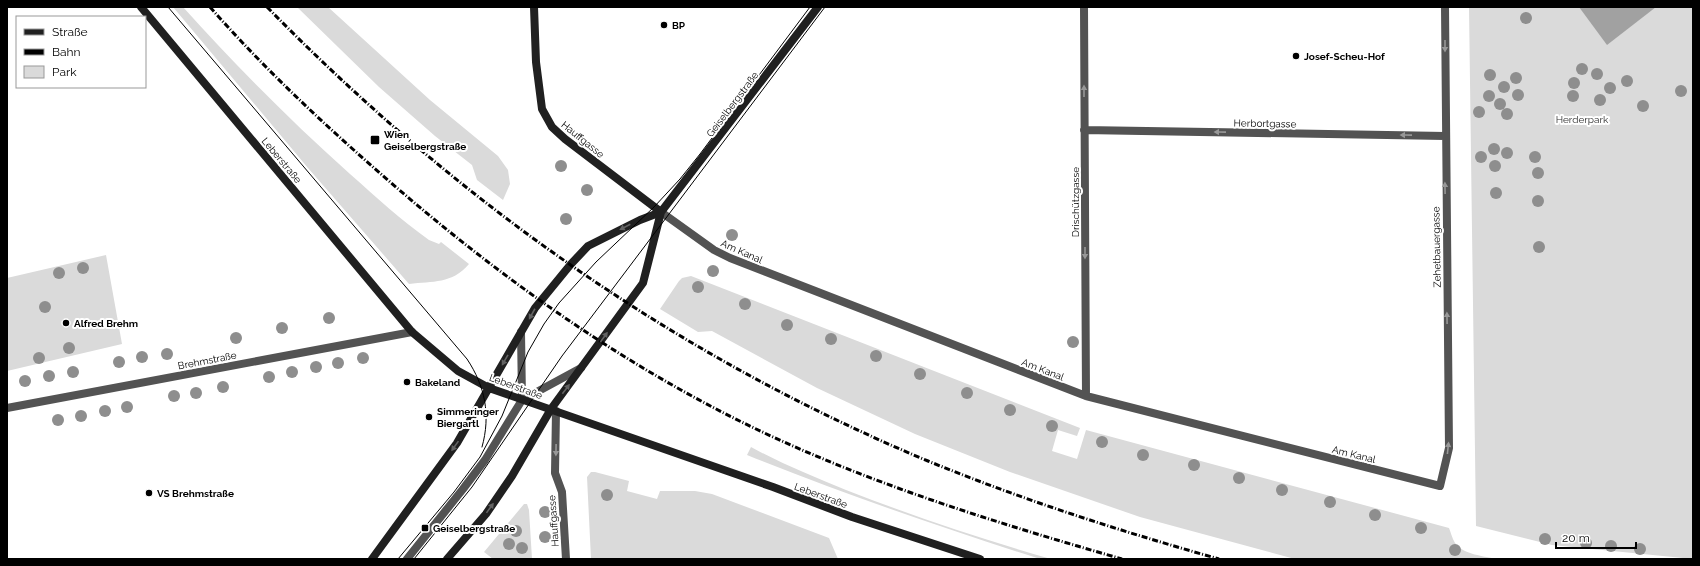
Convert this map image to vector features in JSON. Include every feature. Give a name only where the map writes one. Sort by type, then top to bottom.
[{"type":"main road","name":"Leberstraße","points":[[141,7],[412,332],[458,371],[489,388],[522,400],[852,517],[980,559]]},
{"type":"main road","name":"Hauffgasse","points":[[534,7],[538,91],[542,108],[547,120],[565,139],[661,212]]},
{"type":"main road","name":"Geiselbergstraße","points":[[447,559],[486,514],[581,368],[643,283],[661,212],[818,7]]},
{"type":"main road","points":[[372,559],[457,443],[535,308],[571,264],[588,246],[640,220],[661,212]]},
{"type":"street","name":"Drischützgasse","points":[[1084,7],[1086,396]]},
{"type":"street","name":"Zehetbauergasse","points":[[1440,486],[1449,448],[1445,7]]},
{"type":"street","name":"Herbortgasse","points":[[1084,130],[1445,136]]},
{"type":"street","name":"Am Kanal","points":[[661,212],[714,250],[730,258],[1086,396],[1440,486]]},
{"type":"street","name":"Brehmstraße","points":[[7,408],[412,332]]},
{"type":"street","points":[[521,332],[522,400]]},
{"type":"street","points":[[407,559],[467,485],[522,400],[581,368]]},
{"type":"street","name":"Hauffgasse","points":[[553,410],[555,473],[562,492],[566,559]]},
{"type":"green space","points":[[173,7],[183,7],[223,51],[285,113],[379,200],[429,240],[439,244],[441,242],[469,264],[456,275],[449,278],[434,282],[409,284],[308,168]]},
{"type":"green space","points":[[297,7],[328,7],[430,100],[498,156],[508,170],[510,184],[503,200],[477,180],[472,165],[435,136],[379,87]]},
{"type":"green space","name":"Herderpark","points":[[1469,7],[1693,7],[1693,559],[1552,545],[1476,526]]},
{"type":"green space","points":[[106,255],[122,344],[7,371],[7,278]]},
{"type":"green space","points":[[691,276],[1080,428],[1077,436],[1058,430],[1052,451],[1077,459],[1086,430],[1449,528],[1455,543],[1459,547],[1469,553],[1497,559],[1295,559],[1140,517],[1010,472],[915,434],[817,388],[712,331],[698,332],[660,309],[679,281],[682,278]]},
{"type":"green space","points":[[751,447],[798,470],[871,500],[973,535],[1051,559],[1040,559],[892,510],[747,455]]},
{"type":"green space","points":[[591,472],[629,481],[627,491],[657,499],[660,491],[695,491],[712,494],[829,538],[838,559],[591,559],[587,477]]},
{"type":"green space","points":[[524,504],[527,504],[529,510],[532,559],[493,559],[484,552]]},
{"type":"shaded area","points":[[1579,7],[1656,7],[1607,45]]},
{"type":"tram line","points":[[168,7],[467,359],[478,380],[485,401],[486,424],[482,447]]},
{"type":"tram line","points":[[398,559],[454,492],[480,457],[502,416],[528,352],[544,324],[559,303],[596,262],[654,207],[680,179],[810,7]]},
{"type":"tram line","points":[[414,559],[472,487],[562,356],[825,7]]},
{"type":"railway","points":[[210,7],[249,49],[310,109],[419,207],[514,282],[563,317],[614,350],[719,410],[773,437],[816,456],[946,505],[1122,559]]},
{"type":"railway","points":[[267,7],[340,78],[415,145],[494,209],[575,268],[658,323],[745,373],[835,419],[928,461],[1036,502],[1219,559]]},
{"type":"place","name":"BP","points":[[664,25]]},
{"type":"place","name":"Josef-Scheu-Hof","points":[[1296,56]]},
{"type":"place","name":"Wien Geiselbergstraße","points":[[375,140]]},
{"type":"place","name":"Alfred Brehm","points":[[66,323]]},
{"type":"place","name":"Bakeland","points":[[407,382]]},
{"type":"place","name":"Simmeringer Biergartl","points":[[429,417]]},
{"type":"place","name":"VS Brehmstraße","points":[[149,493]]},
{"type":"place","name":"Geiselbergstraße","points":[[425,528]]}]
